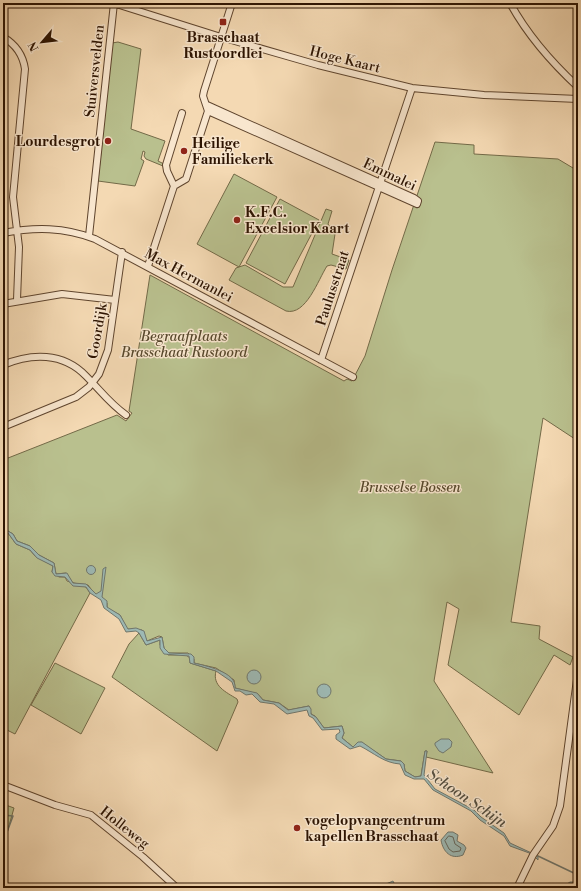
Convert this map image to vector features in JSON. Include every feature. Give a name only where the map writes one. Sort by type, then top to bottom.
[{"type":"street","name":"Hoge Kaart","points":[[113,3],[121,4],[221,38],[318,65],[412,88],[484,95],[578,99]]},
{"type":"street","name":"Stuiversvelden","points":[[88,236],[113,3]]},
{"type":"street","points":[[174,186],[186,179],[207,108],[203,96],[204,91],[232,3]]},
{"type":"street","points":[[510,3],[526,32],[543,53],[578,87]]},
{"type":"street","points":[[3,37],[10,41],[18,50],[25,69],[13,197],[19,251],[17,300]]},
{"type":"street","name":"Paulusstraat","points":[[321,360],[412,88]]},
{"type":"street","name":"Emmalei","points":[[207,108],[414,198],[418,201],[417,204],[379,184]]},
{"type":"street","points":[[148,266],[174,186],[166,165],[182,112]]},
{"type":"street","name":"Max Hermanlei","points":[[3,233],[55,229],[88,236],[122,252],[353,377]]},
{"type":"street","name":"Goordijk","points":[[3,427],[68,401],[83,392],[99,374],[106,358],[122,252]]},
{"type":"street","points":[[3,304],[17,300],[62,294],[115,300]]},
{"type":"street","points":[[3,365],[25,357],[51,357],[73,366],[92,383],[109,403],[126,415]]},
{"type":"street","points":[[517,888],[534,854],[552,826],[560,806],[578,674]]},
{"type":"street","name":"Holleweg","points":[[3,785],[55,805],[91,815],[143,857],[177,888]]},
{"type":"green space","points":[[118,42],[141,49],[131,129],[165,141],[158,161],[164,164],[163,166],[146,159],[144,156],[145,152],[143,151],[141,159],[144,161],[135,186],[98,181],[112,43]]},
{"type":"green space","name":"Brusselse Bossen","points":[[435,142],[474,145],[474,154],[558,159],[578,171],[578,441],[543,418],[511,622],[540,626],[539,639],[573,657],[570,665],[554,655],[519,715],[448,665],[459,609],[447,602],[434,681],[493,773],[426,757],[427,751],[425,751],[421,776],[415,777],[405,771],[404,764],[401,761],[386,759],[361,742],[353,747],[342,738],[344,733],[342,726],[324,728],[315,716],[311,714],[309,706],[289,710],[279,703],[263,700],[258,694],[235,688],[234,680],[216,668],[194,663],[194,659],[188,653],[169,653],[164,648],[162,637],[159,636],[147,641],[142,630],[127,629],[120,615],[107,608],[107,603],[94,593],[88,585],[73,583],[66,573],[56,574],[54,563],[39,555],[30,546],[17,541],[13,534],[3,528],[3,460],[117,415],[126,421],[132,413],[129,411],[150,275],[344,381],[347,379],[352,381],[365,356]]},
{"type":"green space","name":"K.F.C. Excelsior Kaart","points":[[234,174],[277,197],[239,267],[197,244]]},
{"type":"green space","points":[[280,199],[319,220],[285,284],[246,263]]},
{"type":"green space","points":[[326,209],[332,211],[328,224],[335,234],[332,254],[349,260],[346,269],[331,265],[327,266],[311,296],[300,308],[293,311],[286,311],[229,280],[236,268],[245,265],[283,287],[293,287]]},
{"type":"green space","points":[[3,531],[8,533],[16,544],[30,550],[35,556],[53,566],[52,572],[59,577],[65,577],[67,581],[86,587],[90,593],[15,734],[3,728]]},
{"type":"green space","points":[[139,633],[146,645],[160,640],[160,645],[168,655],[186,655],[190,658],[190,663],[216,671],[215,676],[218,685],[224,691],[237,699],[238,702],[217,751],[112,677],[129,644]]},
{"type":"green space","points":[[55,663],[105,688],[81,734],[31,705]]},
{"type":"green space","points":[[3,804],[14,808],[3,847]]},
{"type":"water","points":[[3,528],[13,534],[17,541],[30,546],[39,555],[54,563],[56,574],[67,573],[73,583],[86,584],[96,594],[101,591],[103,569],[106,567],[102,597],[107,601],[107,607],[120,615],[128,629],[136,628],[144,631],[147,641],[162,637],[164,648],[169,653],[191,654],[194,657],[194,663],[213,668],[226,674],[234,682],[235,688],[257,693],[263,700],[279,703],[288,710],[309,706],[311,709],[311,714],[316,717],[324,728],[342,726],[344,733],[342,738],[353,747],[358,742],[362,742],[386,759],[401,761],[404,764],[405,771],[415,777],[421,776],[425,751],[427,751],[424,775],[435,789],[474,810],[481,817],[504,833],[510,843],[538,856],[538,860],[532,854],[510,846],[504,836],[480,820],[471,811],[433,790],[424,779],[414,779],[405,775],[400,764],[384,760],[360,746],[350,749],[336,739],[336,735],[340,732],[339,729],[322,730],[313,718],[309,716],[307,710],[287,714],[274,704],[260,702],[252,694],[246,695],[240,691],[235,691],[232,682],[216,671],[190,663],[189,656],[164,654],[160,648],[160,640],[146,645],[139,633],[136,631],[126,632],[119,619],[104,608],[101,600],[90,593],[86,587],[73,586],[65,577],[55,576],[52,572],[53,566],[37,558],[30,550],[16,544],[8,533],[3,531]]},
{"type":"water","points":[[91,565],[96,570],[91,575],[86,570]]},
{"type":"water","points":[[254,670],[259,672],[261,677],[259,682],[254,684],[249,682],[247,677],[249,672]]},
{"type":"water","points":[[324,684],[329,686],[331,691],[329,696],[324,698],[319,696],[317,691],[319,686]]},
{"type":"water","points":[[441,739],[449,739],[452,742],[451,747],[443,753],[439,751],[435,745],[435,743]]},
{"type":"water","points":[[448,832],[453,832],[458,835],[457,841],[466,848],[463,855],[451,856],[444,848],[441,840]]},
{"type":"water","points":[[393,881],[396,887],[399,885],[407,885],[409,888],[386,888],[386,884]]},
{"type":"water","points":[[570,882],[578,882],[578,888],[561,888]]},
{"type":"waterway","points":[[3,815],[13,816],[3,843]]},
{"type":"waterway","points":[[538,856],[578,875]]},
{"type":"place","name":"Brasschaat Rustoordlei","points":[[223,22]]},
{"type":"place","name":"Lourdesgrot","points":[[108,141]]},
{"type":"place","name":"Heilige Familiekerk","points":[[184,151]]},
{"type":"place","name":"K.F.C. Excelsior Kaart","points":[[237,220]]},
{"type":"place","name":"vogelopvangcentrum kapellen Brasschaat","points":[[297,828]]},
{"type":"park label","name":"Begraafplaats Brasschaat Rustoord","points":[[184,344]]},
{"type":"water label","name":"Schoon Schijn","points":[[467,798]]}]
